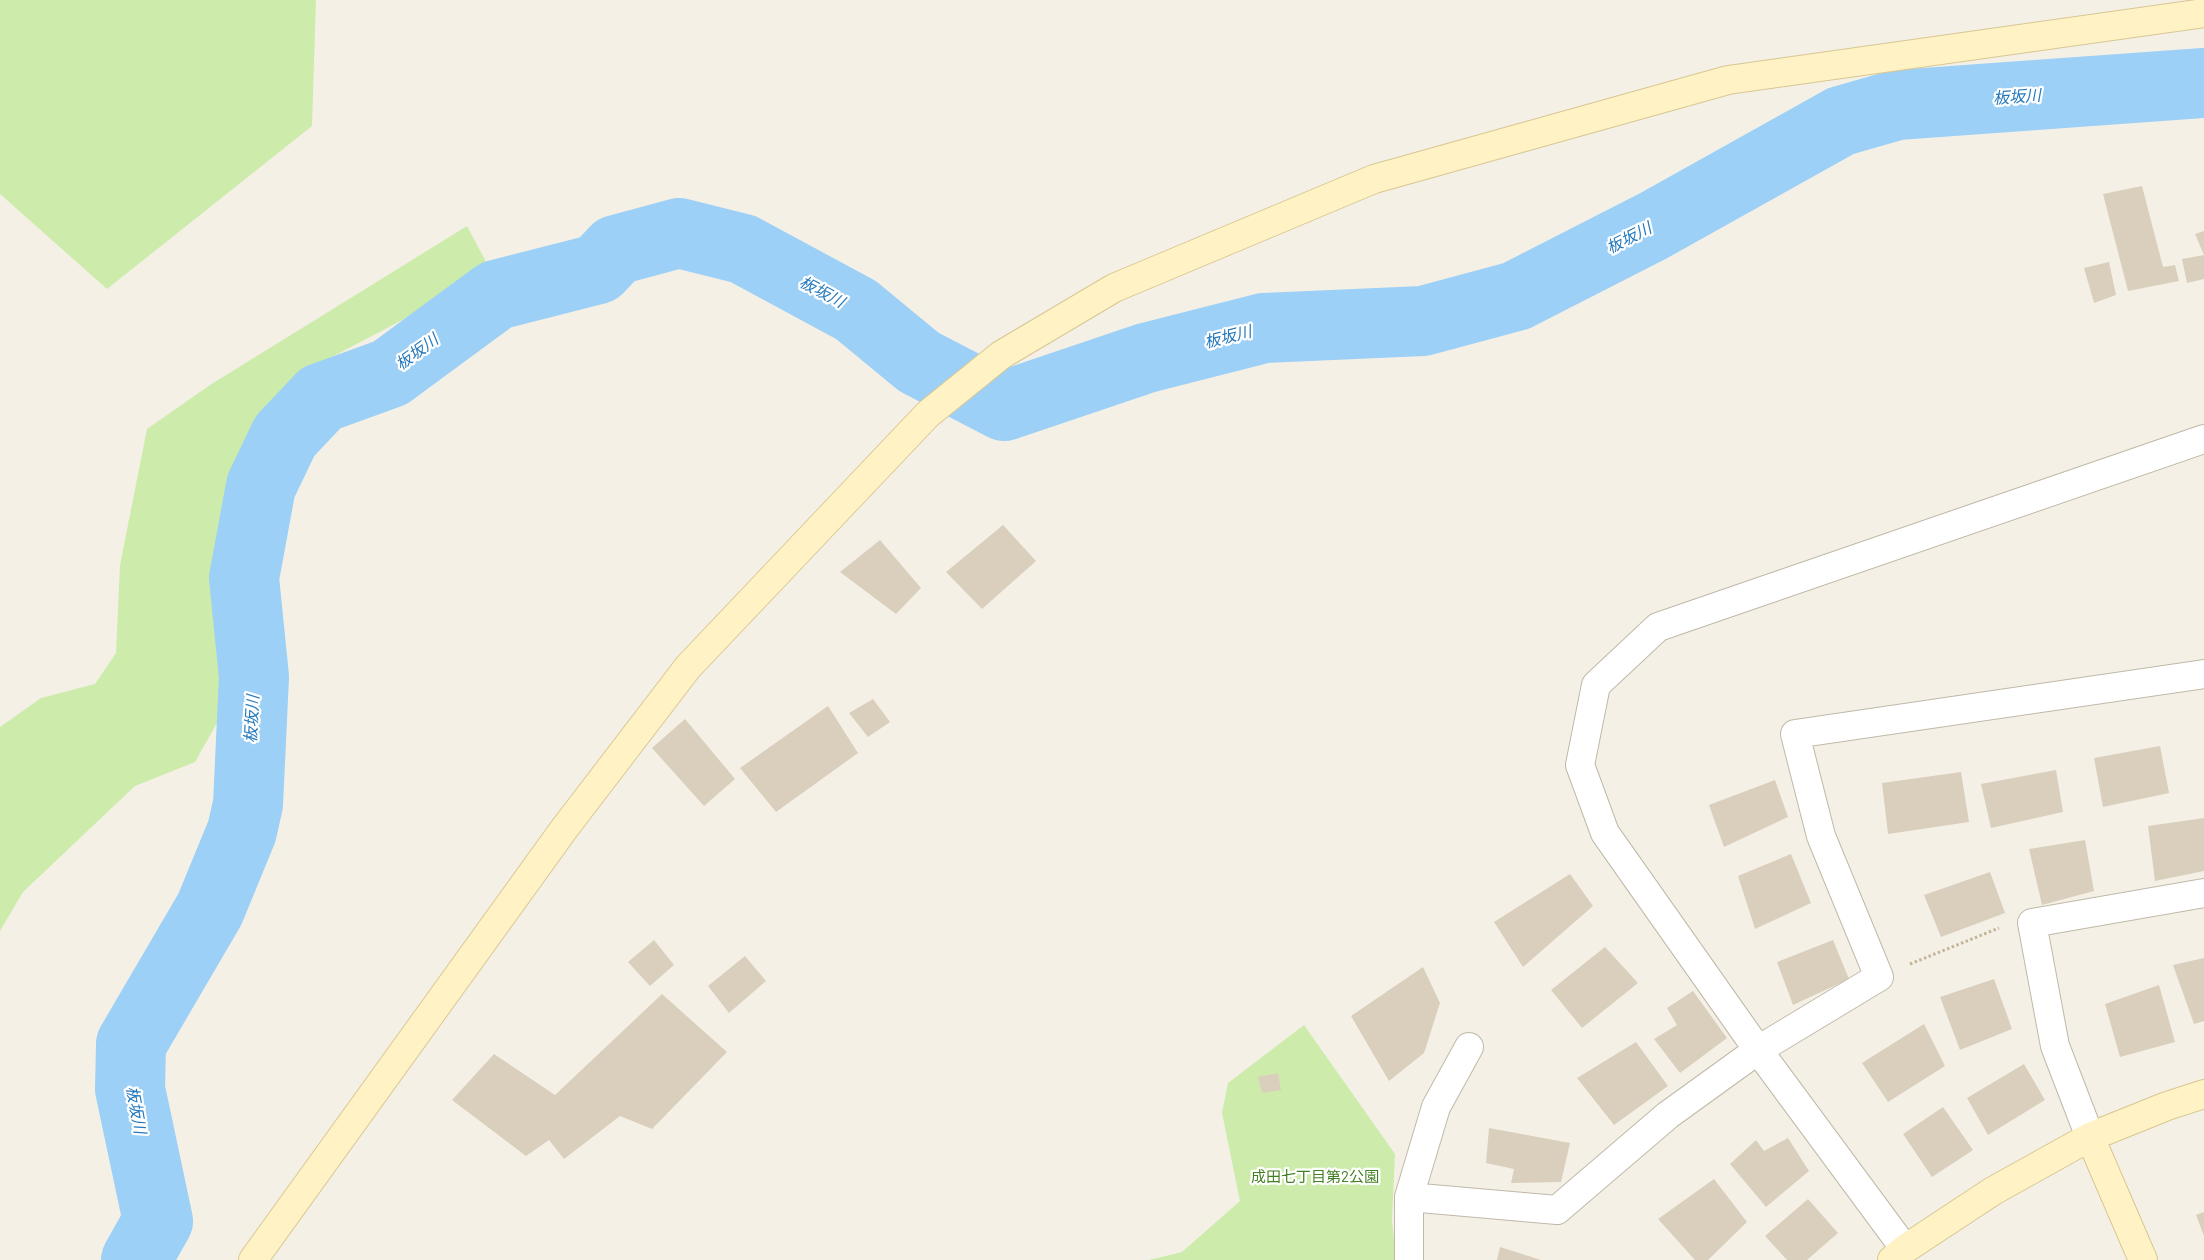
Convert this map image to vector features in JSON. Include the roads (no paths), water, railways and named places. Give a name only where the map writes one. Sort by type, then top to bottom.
[{"type":"street","points":[[253,1260],[564,829],[688,667],[928,414],[1001,355],[1114,288],[1374,179],[1728,80],[2204,13]]},
{"type":"street","points":[[2204,439],[1658,627],[1596,685],[1580,765],[1605,833],[1758,1050],[1898,1255],[1994,1191],[2090,1136],[2167,1106],[2204,1094]]},
{"type":"street","points":[[1409,1197],[1558,1210],[1668,1115],[1758,1050],[1880,977],[1821,836],[1794,734],[2204,674]]},
{"type":"street","points":[[2143,1260],[2090,1136],[2055,1046],[2032,923],[2204,893]]},
{"type":"street","points":[[1409,1260],[1409,1197],[1436,1107],[1469,1047]]},
{"type":"waterway","name":"板坂川","points":[[136,1260],[158,1221],[130,1089],[131,1044],[210,909],[242,831],[248,804],[254,677],[244,578],[261,486],[285,436],[321,398],[390,373],[496,295],[598,269],[616,250],[679,233],[743,249],[856,310],[919,362],[1004,406],[1146,358],[1264,328],[1423,321],[1516,296],[1653,226],[1841,121],[1897,105],[2204,83]]},
{"type":"park label","name":"成田七丁目第2公園","points":[[1315,1177]]}]
